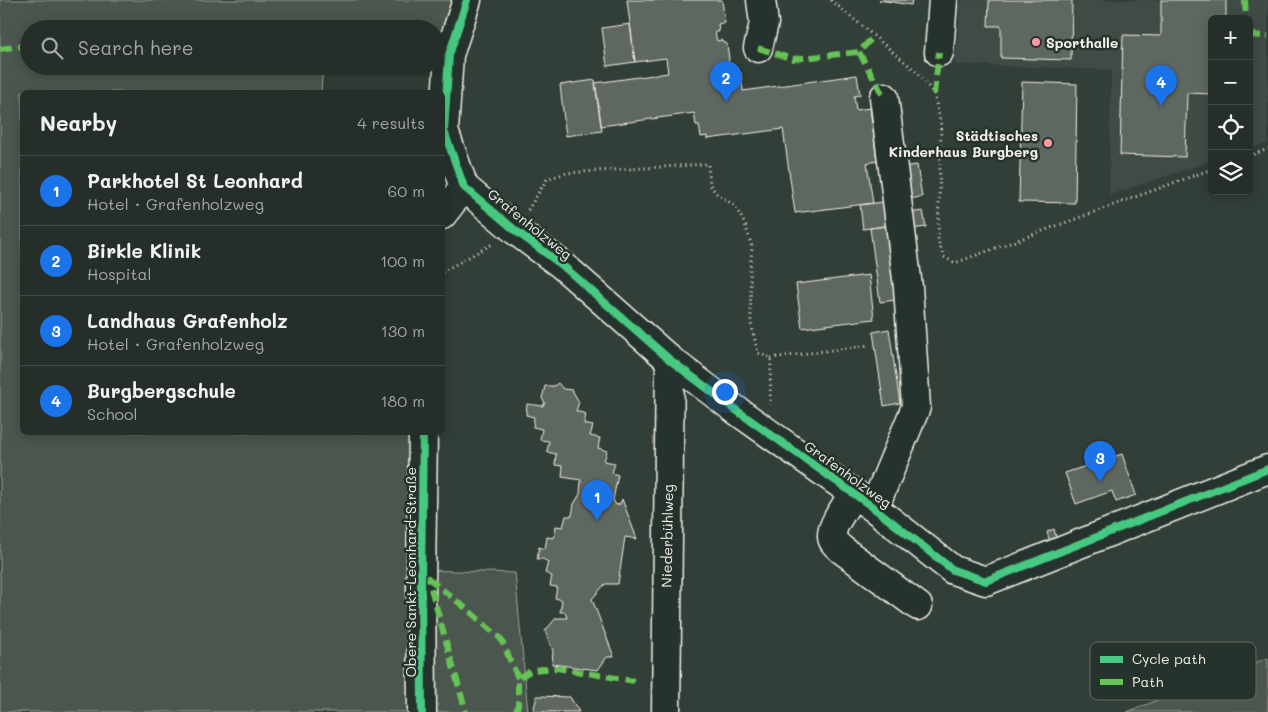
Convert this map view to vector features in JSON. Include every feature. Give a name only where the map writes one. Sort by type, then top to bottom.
[{"type":"street","points":[[445,116],[449,55],[467,0]]},
{"type":"street","points":[[758,48],[764,23],[761,0]]},
{"type":"street","points":[[939,52],[943,0]]},
{"type":"street","points":[[884,97],[908,287],[916,407],[864,501],[834,527],[832,536],[833,541],[841,549],[918,606]]},
{"type":"street","points":[[445,134],[464,187],[445,211]]},
{"type":"street","name":"Grafenholzweg","points":[[464,187],[516,231],[562,266],[670,360],[864,501],[953,570],[986,581],[1268,469]]},
{"type":"street","name":"Niederbühlweg","points":[[666,712],[670,360]]},
{"type":"street","name":"Obere Sankt-Leonhard-Straße","points":[[422,712],[420,580],[423,435]]},
{"type":"path","points":[[831,0],[918,73],[934,94],[941,125],[938,241],[944,257],[955,263],[1208,170]]},
{"type":"path","points":[[1253,155],[1268,149]]},
{"type":"path","points":[[445,270],[516,231],[548,179],[566,173],[708,164],[710,185],[717,194],[735,206],[745,224],[752,248],[750,270],[751,323],[758,353],[771,358],[870,345]]},
{"type":"path","points":[[769,433],[771,358]]},
{"type":"shaded area","points":[[0,0],[458,0],[445,36],[445,20],[20,20],[20,75],[322,75],[321,90],[20,90],[20,435],[413,435],[410,712],[0,712]]},
{"type":"shaded area","points":[[961,0],[1268,0],[1268,143],[1253,148],[1253,15],[1208,15],[1208,162],[1109,195],[1111,70],[955,64]]},
{"type":"shaded area","points":[[427,570],[515,573],[528,712],[428,712]]},
{"type":"shaded area","points":[[1268,658],[1268,712],[1127,712],[1158,700],[1256,700],[1256,663]]},
{"type":"building","points":[[627,0],[722,0],[725,23],[718,24],[719,32],[715,32],[717,41],[721,40],[727,44],[729,60],[726,64],[730,91],[734,91],[731,74],[741,73],[743,91],[857,75],[860,95],[854,96],[856,110],[870,108],[877,161],[867,163],[873,203],[795,213],[783,129],[707,139],[707,136],[701,137],[694,113],[601,126],[595,83],[668,73],[666,58],[635,62]]},
{"type":"building","points":[[879,0],[912,0],[911,5]]},
{"type":"building","name":"Sporthalle","points":[[989,0],[1072,0],[1071,60],[1001,58],[1001,26],[988,26]]},
{"type":"building","points":[[1161,0],[1226,0],[1226,15],[1208,15],[1208,94],[1187,93],[1185,157],[1120,155],[1123,35],[1161,36]]},
{"type":"building","points":[[630,24],[635,62],[607,66],[602,28]]},
{"type":"building","points":[[595,80],[602,131],[566,136],[560,85]]},
{"type":"building","name":"Städtisches Kinderhaus Burgberg","points":[[1022,82],[1077,84],[1075,203],[1019,202]]},
{"type":"building","points":[[917,165],[922,197],[907,199],[902,167]]},
{"type":"building","points":[[883,202],[886,226],[863,229],[860,205]]},
{"type":"building","points":[[923,211],[926,227],[912,229],[909,213]]},
{"type":"building","points":[[886,226],[896,300],[880,302],[870,228]]},
{"type":"building","points":[[869,275],[874,319],[802,328],[796,284]]},
{"type":"building","points":[[889,329],[900,403],[884,406],[873,332]]},
{"type":"building","points":[[558,383],[563,389],[572,390],[579,402],[576,411],[586,414],[584,424],[593,426],[590,436],[600,438],[598,448],[607,451],[604,461],[615,463],[612,473],[618,475],[613,500],[616,505],[620,504],[622,499],[637,539],[625,537],[618,584],[605,584],[592,599],[614,657],[607,657],[598,670],[552,664],[553,651],[545,631],[556,618],[567,618],[565,612],[560,612],[562,600],[555,598],[557,587],[550,586],[552,576],[545,573],[548,562],[543,559],[537,559],[539,547],[545,549],[547,537],[554,538],[556,526],[563,527],[566,516],[572,516],[574,504],[580,494],[581,480],[562,477],[563,466],[555,465],[556,454],[547,452],[549,441],[540,440],[542,429],[533,427],[534,417],[526,415],[527,404],[543,406],[545,402],[542,399],[545,386],[554,386]]},
{"type":"building","points":[[1122,454],[1136,495],[1116,502],[1112,491],[1076,504],[1065,473]]},
{"type":"building","points":[[1054,529],[1058,544],[1051,546],[1047,532]]},
{"type":"building","points":[[537,696],[570,697],[579,712],[533,712]]},
{"type":"marked path","points":[[1245,0],[1246,15]]},
{"type":"marked path","points":[[1253,35],[1268,36]]},
{"type":"marked path","points":[[758,48],[793,59],[859,52],[874,36]]},
{"type":"marked path","points":[[0,49],[20,46]]},
{"type":"marked path","points":[[859,52],[884,97]]},
{"type":"marked path","points":[[934,94],[939,52]]},
{"type":"marked path","points":[[445,54],[449,55]]},
{"type":"marked path","points":[[428,578],[501,639],[518,678]]},
{"type":"marked path","points":[[421,580],[428,578],[466,712]]},
{"type":"marked path","points":[[516,712],[518,705],[518,678],[532,670],[557,668],[634,681]]},
{"type":"cycle path","points":[[445,116],[449,55],[467,0]]},
{"type":"cycle path","points":[[445,134],[464,187],[516,231],[562,265],[670,360],[736,410],[874,508],[953,570],[986,581],[1268,469]]},
{"type":"cycle path","points":[[422,712],[423,435]]},
{"type":"place","name":"Sporthalle","points":[[1036,42]]},
{"type":"place","name":"Birkle Klinik","points":[[726,102]]},
{"type":"place","name":"Burgbergschule","points":[[1161,106]]},
{"type":"place","name":"Städtisches Kinderhaus Burgberg","points":[[1048,143]]},
{"type":"place","name":"Landhaus Grafenholz","points":[[1100,482]]},
{"type":"place","name":"Parkhotel St Leonhard","points":[[597,521]]}]
